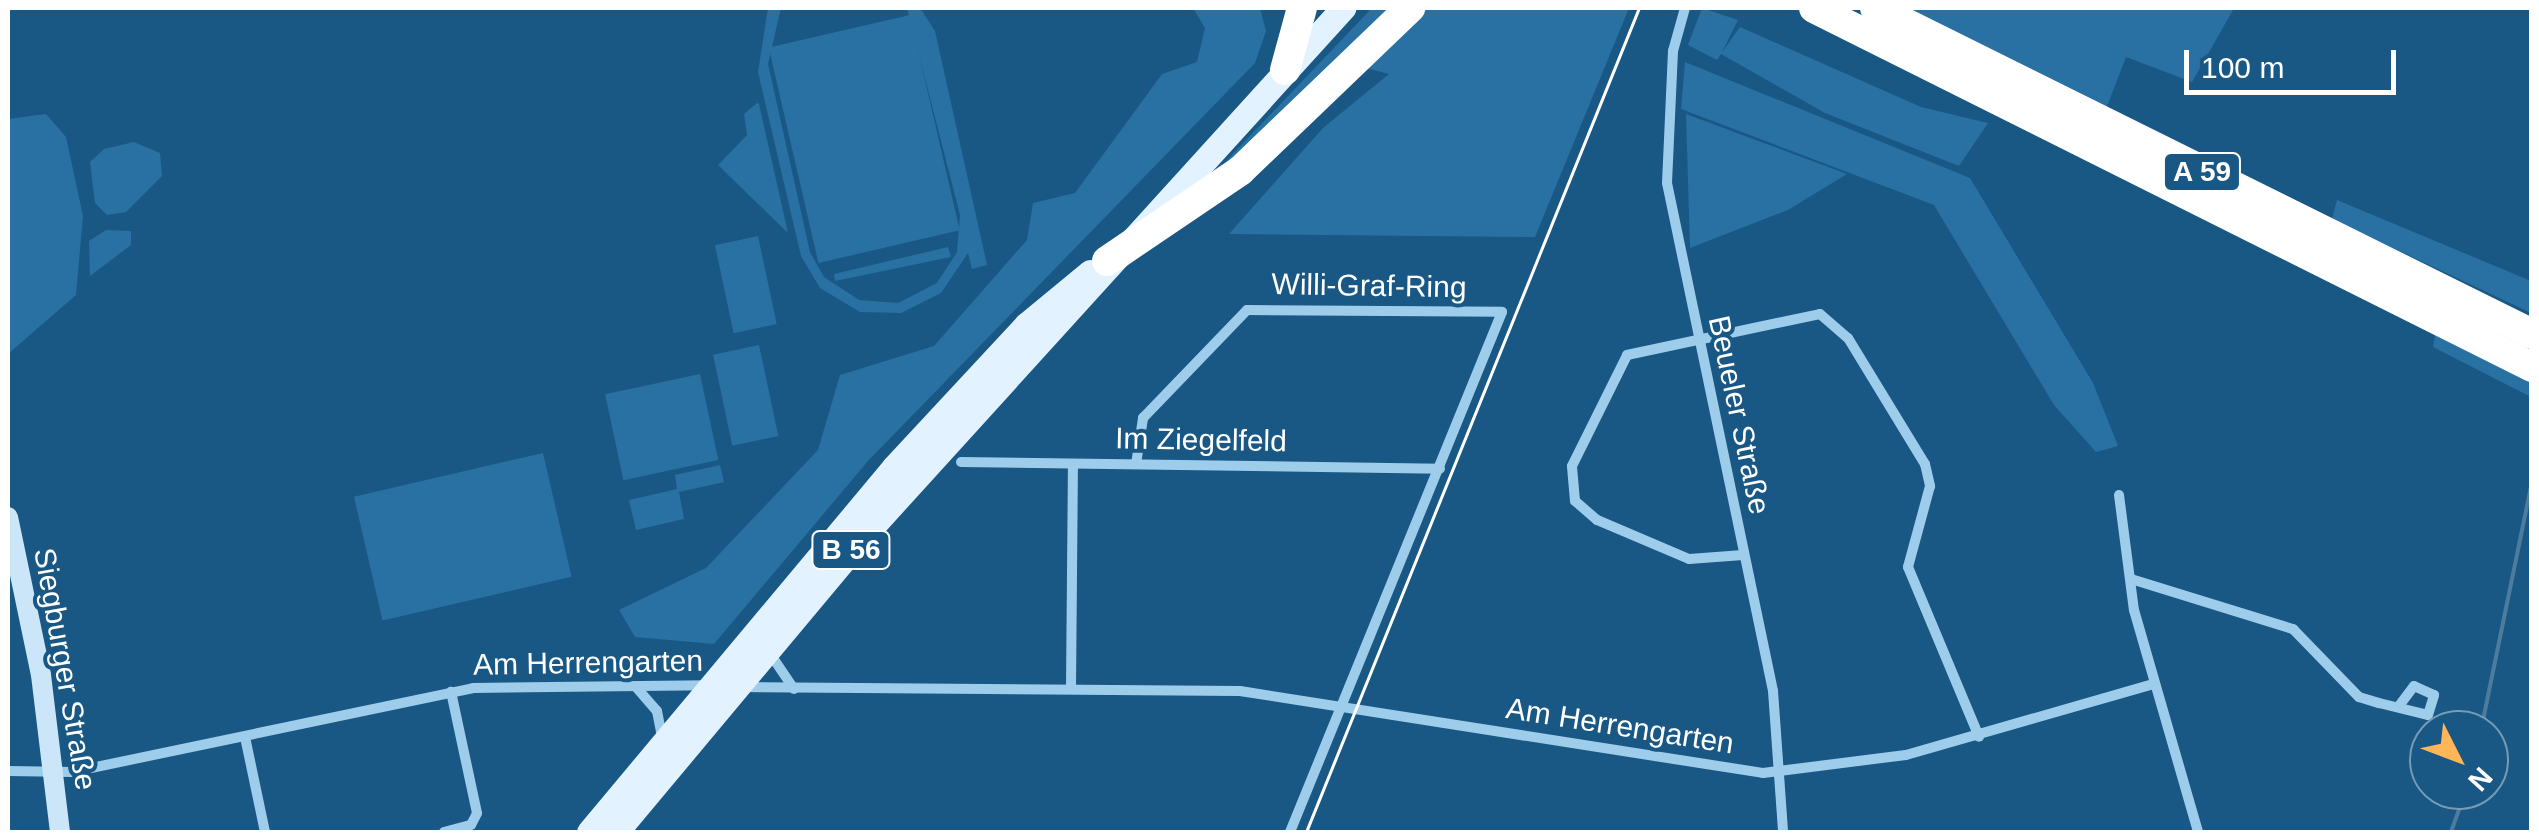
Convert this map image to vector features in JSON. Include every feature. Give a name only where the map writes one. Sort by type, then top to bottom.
[{"type":"highway","points":[[1285,70],[1302,8]]},
{"type":"highway","points":[[1107,261],[1249,164],[1410,8]]},
{"type":"highway","name":"A 59","points":[[1814,8],[2532,367]]},
{"type":"highway","name":"A 59","points":[[1875,8],[2532,334]]},
{"type":"main road","name":"B 56","points":[[589,832],[661,742],[771,643],[1107,261],[1285,70],[1328,12]]},
{"type":"main road","name":"B 56","points":[[616,832],[721,686],[959,396],[1066,286],[1107,261]]},
{"type":"main road","name":"Siegburger Straße","points":[[8,516],[54,772],[60,832]]},
{"type":"street","name":"Beueler Straße","points":[[1685,8],[1673,51],[1667,183],[1695,336],[1778,718],[1783,832]]},
{"type":"street","name":"Willi-Graf-Ring","points":[[1136,464],[1142,418],[1247,310],[1502,312],[1290,832]]},
{"type":"street","points":[[1743,556],[1688,560],[1597,520],[1569,484],[1615,368],[1641,348],[1806,313],[1830,319],[1848,338],[1925,464],[1930,486],[1909,542],[1910,578],[1957,669],[1978,736]]},
{"type":"street","name":"Im Ziegelfeld","points":[[962,462],[1440,468]]},
{"type":"street","points":[[1072,464],[1072,688]]},
{"type":"street","points":[[2119,495],[2131,579],[2153,684],[2198,832]]},
{"type":"street","points":[[2131,579],[2294,629],[2359,696],[2398,707]]},
{"type":"street","points":[[771,643],[777,673],[795,690]]},
{"type":"street","name":"Am Herrengarten","points":[[8,771],[54,772],[245,737],[452,692],[721,686],[795,690],[1240,691],[1763,773],[1906,755],[2153,684]]},
{"type":"street","points":[[635,687],[657,710],[661,742]]},
{"type":"street","points":[[444,832],[473,823],[477,814],[452,692]]},
{"type":"street","points":[[245,737],[264,832]]},
{"type":"shaded area","points":[[768,8],[781,8],[768,64],[810,252],[824,277],[859,300],[898,303],[937,283],[957,252],[960,215],[907,8],[920,8],[935,31],[987,265],[972,269],[968,253],[941,293],[901,313],[860,312],[820,288],[801,256],[758,72]]},
{"type":"shaded area","points":[[1193,8],[1260,8],[1266,31],[1255,63],[868,461],[714,644],[635,637],[619,610],[706,568],[818,450],[840,375],[934,346],[1027,240],[1033,203],[1075,193],[1162,74],[1197,62],[1205,28]]},
{"type":"shaded area","points":[[1372,8],[1629,8],[1535,237],[1229,234],[1323,128],[1389,74],[1343,62],[1234,167],[1226,161]]},
{"type":"shaded area","points":[[1702,8],[1738,20],[1722,52],[1740,27],[1921,107],[1988,123],[1959,166],[1825,113],[1721,54],[1717,60],[1688,45]]},
{"type":"shaded area","points":[[1909,8],[2233,10],[2192,82],[2126,57],[2106,109]]},
{"type":"shaded area","points":[[910,15],[960,230],[818,263],[769,48]]},
{"type":"shaded area","points":[[1685,62],[1970,178],[2093,383],[2118,446],[2096,452],[2054,405],[1934,205],[1681,109]]},
{"type":"shaded area","points":[[757,103],[788,233],[718,165],[747,135],[744,114]]},
{"type":"shaded area","points":[[46,114],[66,137],[83,216],[76,295],[8,354],[8,119]]},
{"type":"shaded area","points":[[1686,114],[1847,174],[1788,210],[1690,248]]},
{"type":"shaded area","points":[[134,142],[160,153],[162,176],[126,212],[107,215],[95,203],[90,162],[104,149]]},
{"type":"shaded area","points":[[2337,200],[2531,281],[2531,313],[2332,219]]},
{"type":"shaded area","points":[[106,230],[131,231],[131,245],[90,276],[89,241]]},
{"type":"shaded area","points":[[758,236],[777,324],[734,333],[715,245]]},
{"type":"shaded area","points":[[948,247],[951,257],[835,281],[834,274]]},
{"type":"shaded area","points":[[2435,335],[2531,383],[2531,397],[2433,347]]},
{"type":"shaded area","points":[[759,345],[778,436],[732,446],[713,355]]},
{"type":"shaded area","points":[[700,374],[718,460],[623,480],[605,394]]},
{"type":"shaded area","points":[[543,453],[572,577],[383,620],[354,497]]},
{"type":"shaded area","points":[[720,465],[724,482],[679,492],[684,519],[636,530],[629,500],[677,489],[675,475]]},
{"type":"waterway","points":[[2485,710],[2532,482]]},
{"type":"waterway","points":[[2451,832],[2459,810]]},
{"type":"tram line","points":[[1306,832],[1639,8]]}]
